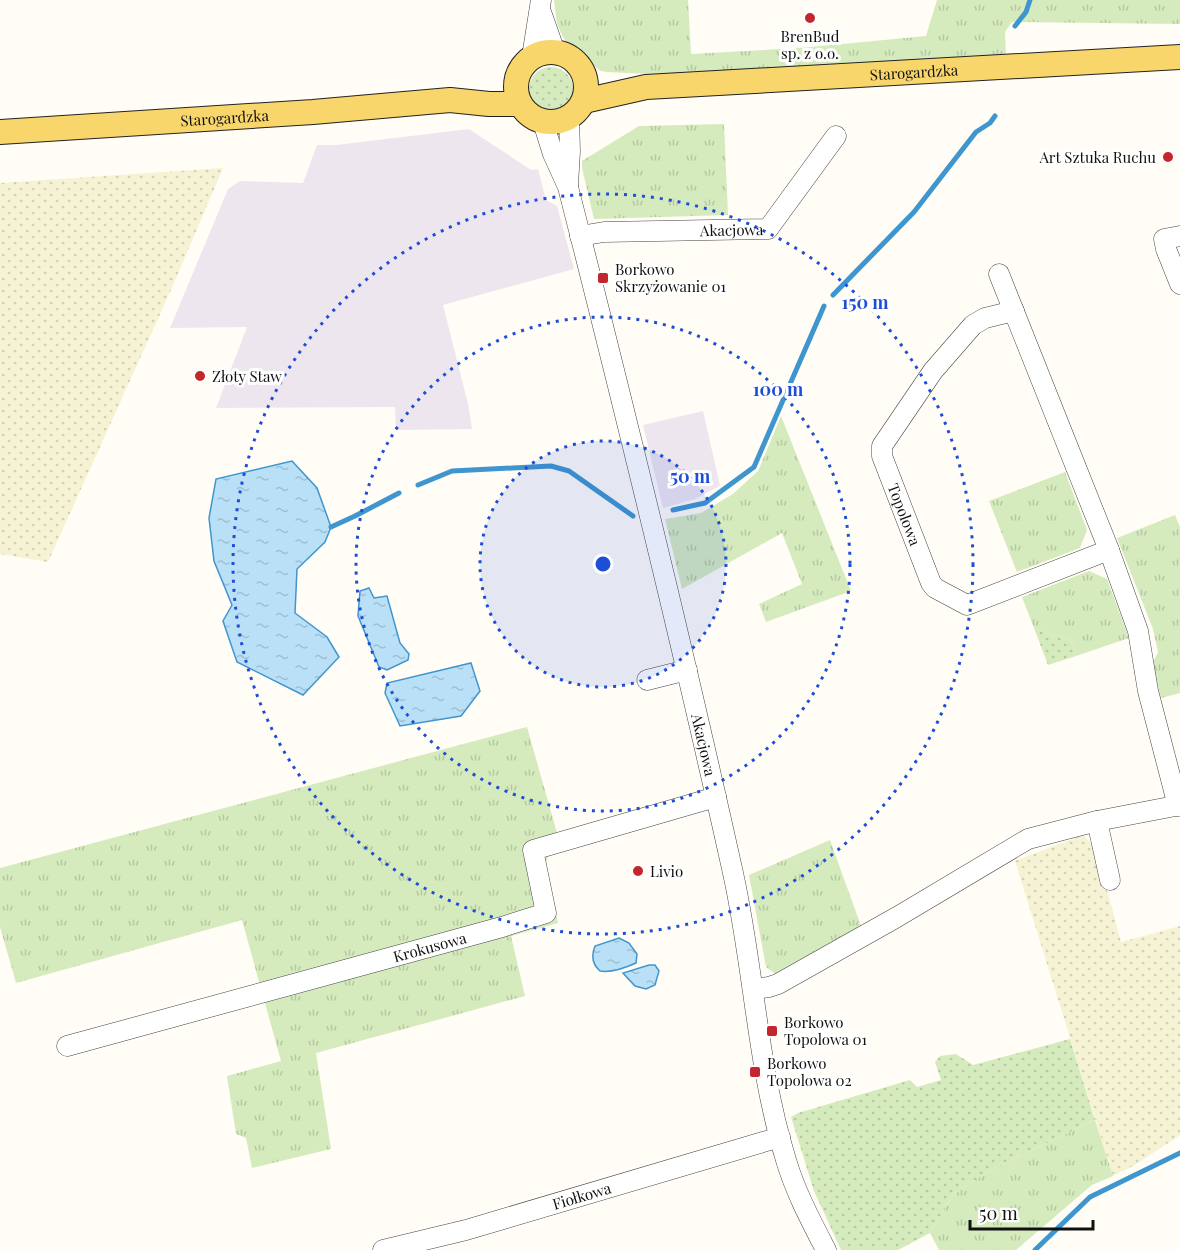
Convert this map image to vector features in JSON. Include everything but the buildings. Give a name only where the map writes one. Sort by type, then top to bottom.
[{"type":"main road","points":[[544,54],[566,55],[581,68],[580,99],[556,123],[534,119],[526,112],[518,93],[519,72],[525,63],[544,54]]},
{"type":"main road","name":"Starogardzka","points":[[580,99],[646,87],[1180,57]]},
{"type":"main road","name":"Starogardzka","points":[[0,132],[302,113],[518,93]]},
{"type":"street","points":[[541,5],[544,54]]},
{"type":"street","name":"Akacjowa","points":[[568,187],[570,151],[580,99]]},
{"type":"street","name":"Akacjowa","points":[[543,122],[553,154],[568,187],[687,670],[734,877],[754,989],[766,1076],[786,1162],[826,1250]]},
{"type":"street","name":"Akacjowa","points":[[580,236],[604,232],[768,229],[836,136]]},
{"type":"street","points":[[1180,236],[1164,239],[1180,284]]},
{"type":"street","points":[[754,989],[769,987],[788,978],[907,912],[1029,839],[1097,821],[1179,805],[1148,690],[1138,632],[1109,550],[999,274]]},
{"type":"street","name":"Topolowa","points":[[1014,311],[985,318],[973,325],[933,371],[882,446],[882,456],[930,583],[935,588],[967,604],[1109,550]]},
{"type":"street","points":[[647,680],[687,670]]},
{"type":"street","name":"Krokusowa","points":[[67,1046],[546,913],[533,850],[716,797]]},
{"type":"street","points":[[1097,821],[1110,880]]},
{"type":"street","name":"Fiołkowa","points":[[383,1250],[466,1230],[780,1137]]},
{"type":"shaded area","points":[[469,129],[531,170],[538,169],[546,200],[557,206],[574,269],[443,305],[472,429],[396,430],[395,407],[216,408],[247,327],[170,328],[228,189],[240,181],[303,183],[317,145],[336,145]]},
{"type":"shaded area","points":[[223,168],[171,290],[48,562],[0,554],[0,183]]},
{"type":"shaded area","points":[[703,411],[720,486],[695,499],[663,508],[643,425]]},
{"type":"shaded area","points":[[1083,835],[1096,849],[1121,942],[1180,926],[1180,1135],[1135,1165],[1113,1176],[1015,861]]},
{"type":"green space","points":[[554,0],[688,0],[691,54],[800,48],[926,36],[937,0],[1180,0],[1180,24],[1012,22],[1005,32],[1006,57],[687,76],[601,71],[566,42],[557,24]]},
{"type":"green space","points":[[551,67],[567,73],[573,89],[567,105],[551,111],[535,105],[529,89],[535,73]]},
{"type":"green space","points":[[724,124],[728,215],[594,219],[582,161],[639,126]]},
{"type":"green space","points":[[781,416],[851,591],[766,622],[759,604],[802,584],[782,533],[682,589],[665,519],[701,513],[733,494],[758,471]]},
{"type":"green space","points":[[1065,472],[1087,530],[1080,548],[1017,572],[989,501]]},
{"type":"green space","points":[[1175,515],[1180,527],[1180,693],[1161,698],[1152,664],[1158,652],[1153,629],[1117,538]]},
{"type":"green space","points":[[1089,571],[1107,579],[1129,638],[1076,656],[1071,641],[1034,628],[1022,597]]},
{"type":"green space","points":[[1034,628],[1071,641],[1076,656],[1048,665]]},
{"type":"green space","points":[[527,727],[557,833],[546,862],[558,923],[511,936],[525,996],[316,1053],[331,1149],[252,1168],[246,1138],[236,1134],[227,1076],[281,1061],[242,920],[16,983],[0,927],[0,868]]},
{"type":"green space","points":[[830,840],[861,926],[777,975],[766,967],[749,875]]},
{"type":"green space","points":[[1070,1039],[1095,1120],[990,1170],[953,1195],[930,1233],[898,1250],[841,1250],[814,1191],[791,1117],[910,1080],[917,1087],[941,1080],[935,1062],[940,1056],[956,1054],[973,1065]]},
{"type":"green space","points":[[1095,1120],[1113,1176],[1092,1185],[1016,1250],[939,1250],[930,1233],[953,1195],[990,1170]]},
{"type":"water","points":[[292,461],[317,488],[331,527],[325,542],[297,569],[295,613],[327,637],[339,657],[303,695],[237,662],[223,621],[232,605],[214,561],[209,518],[216,479]]},
{"type":"water","points":[[369,588],[374,598],[387,596],[400,643],[409,654],[408,660],[387,670],[379,667],[358,616],[360,591]]},
{"type":"water","points":[[471,663],[480,691],[461,716],[400,726],[385,693],[387,683]]},
{"type":"water","points":[[619,938],[629,943],[637,954],[636,963],[614,971],[600,971],[593,960],[595,946]]},
{"type":"water","points":[[655,965],[659,971],[655,985],[646,989],[635,986],[623,973]]},
{"type":"waterway","points":[[1015,26],[1026,12],[1030,0]]},
{"type":"waterway","points":[[833,295],[914,212],[976,132],[990,123],[995,116]]},
{"type":"waterway","points":[[673,510],[705,503],[754,467],[824,306]]},
{"type":"waterway","points":[[418,485],[452,471],[551,466],[569,471],[633,516]]},
{"type":"waterway","points":[[331,527],[399,493]]},
{"type":"waterway","points":[[1035,1250],[1090,1197],[1180,1153]]},
{"type":"place","name":"BrenBud sp. z o.o.","points":[[810,18]]},
{"type":"place","name":"Art Sztuka Ruchu","points":[[1168,157]]},
{"type":"place","name":"Borkowo Skrzyżowanie 01","points":[[603,278]]},
{"type":"place","name":"Złoty Staw","points":[[200,376]]},
{"type":"place","name":"Livio","points":[[638,871]]},
{"type":"place","name":"Borkowo Topolowa 01","points":[[772,1031]]},
{"type":"place","name":"Borkowo Topolowa 02","points":[[755,1072]]}]
